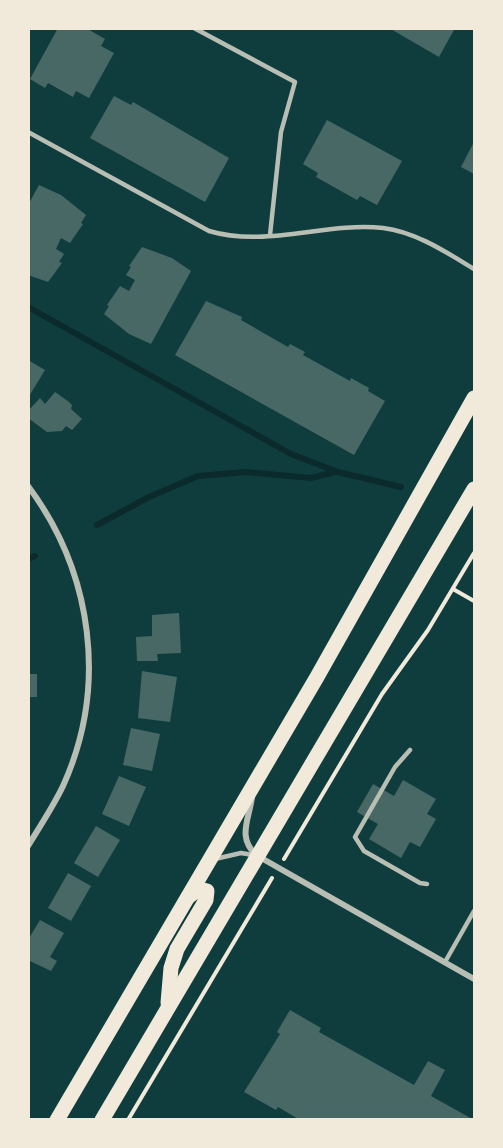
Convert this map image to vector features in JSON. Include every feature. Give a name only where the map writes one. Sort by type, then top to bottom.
[{"type":"main road","points":[[57,1119],[255,783],[474,398]]},
{"type":"main road","points":[[102,1119],[474,489]]},
{"type":"main road","points":[[168,1006],[171,968],[177,949],[206,900],[207,891],[199,889],[188,897]]},
{"type":"street","points":[[28,486],[59,533],[72,564],[83,604],[89,645],[89,685],[81,734],[69,770],[28,846]]},
{"type":"street","points":[[255,783],[244,835],[246,846],[256,855],[474,978]]},
{"type":"lane","points":[[194,28],[295,82],[281,132],[270,236]]},
{"type":"lane","points":[[28,132],[209,231],[230,236],[270,236],[386,228],[418,238],[474,269]]},
{"type":"lane","points":[[410,750],[395,767],[355,837],[364,851],[420,883],[427,884]]},
{"type":"lane","points":[[208,862],[225,855],[241,853],[256,855]]},
{"type":"lane","points":[[445,962],[474,911]]},
{"type":"path","points":[[128,1119],[382,694],[453,589],[474,553]]},
{"type":"path","points":[[453,589],[474,601]]},
{"type":"building","points":[[58,28],[86,28],[105,39],[101,46],[114,53],[89,98],[76,91],[73,97],[48,83],[45,88],[30,79]]},
{"type":"building","points":[[389,28],[455,28],[439,57]]},
{"type":"building","points":[[114,96],[131,105],[133,102],[229,158],[205,202],[90,138]]},
{"type":"building","points":[[327,120],[402,161],[377,205],[360,196],[357,200],[316,177],[318,173],[303,164]]},
{"type":"building","points":[[474,142],[474,174],[461,167]]},
{"type":"building","points":[[39,185],[61,195],[86,215],[81,223],[83,224],[70,243],[61,238],[56,249],[64,254],[59,262],[62,263],[48,282],[28,275],[28,205]]},
{"type":"building","points":[[142,247],[172,258],[191,271],[151,344],[129,334],[104,314],[109,306],[107,305],[120,286],[129,291],[135,280],[126,275],[131,267],[129,266]]},
{"type":"building","points":[[206,301],[242,317],[241,320],[288,347],[290,344],[305,352],[303,355],[350,381],[351,378],[369,388],[368,391],[385,401],[354,455],[175,355]]},
{"type":"building","points":[[28,360],[45,370],[28,398]]},
{"type":"building","points":[[55,392],[72,405],[71,409],[82,419],[72,430],[66,426],[62,431],[47,432],[28,418],[28,411],[40,398],[45,404]]},
{"type":"building","points":[[179,613],[181,653],[157,654],[158,661],[137,661],[136,637],[152,636],[152,615]]},
{"type":"building","points":[[142,671],[177,677],[170,722],[138,718]]},
{"type":"building","points":[[28,674],[37,674],[37,697],[28,697]]},
{"type":"building","points":[[131,728],[160,734],[152,771],[123,765]]},
{"type":"building","points":[[119,776],[146,787],[129,826],[102,814]]},
{"type":"building","points":[[403,780],[436,799],[427,814],[436,819],[420,847],[410,842],[401,858],[369,839],[378,824],[357,812],[373,784],[394,796]]},
{"type":"building","points":[[96,826],[120,840],[98,877],[74,863]]},
{"type":"building","points":[[68,873],[91,886],[71,921],[48,908]]},
{"type":"building","points":[[40,920],[64,933],[50,957],[57,961],[51,971],[28,960],[28,940]]},
{"type":"building","points":[[290,1010],[321,1028],[319,1032],[414,1085],[428,1061],[445,1070],[431,1096],[474,1120],[300,1120],[244,1092],[280,1034],[277,1032]]},
{"type":"waterway","points":[[28,307],[291,454],[338,472],[401,487]]},
{"type":"waterway","points":[[97,525],[149,497],[198,476],[246,472],[311,478],[335,472]]},
{"type":"waterway","points":[[28,559],[35,556]]}]
